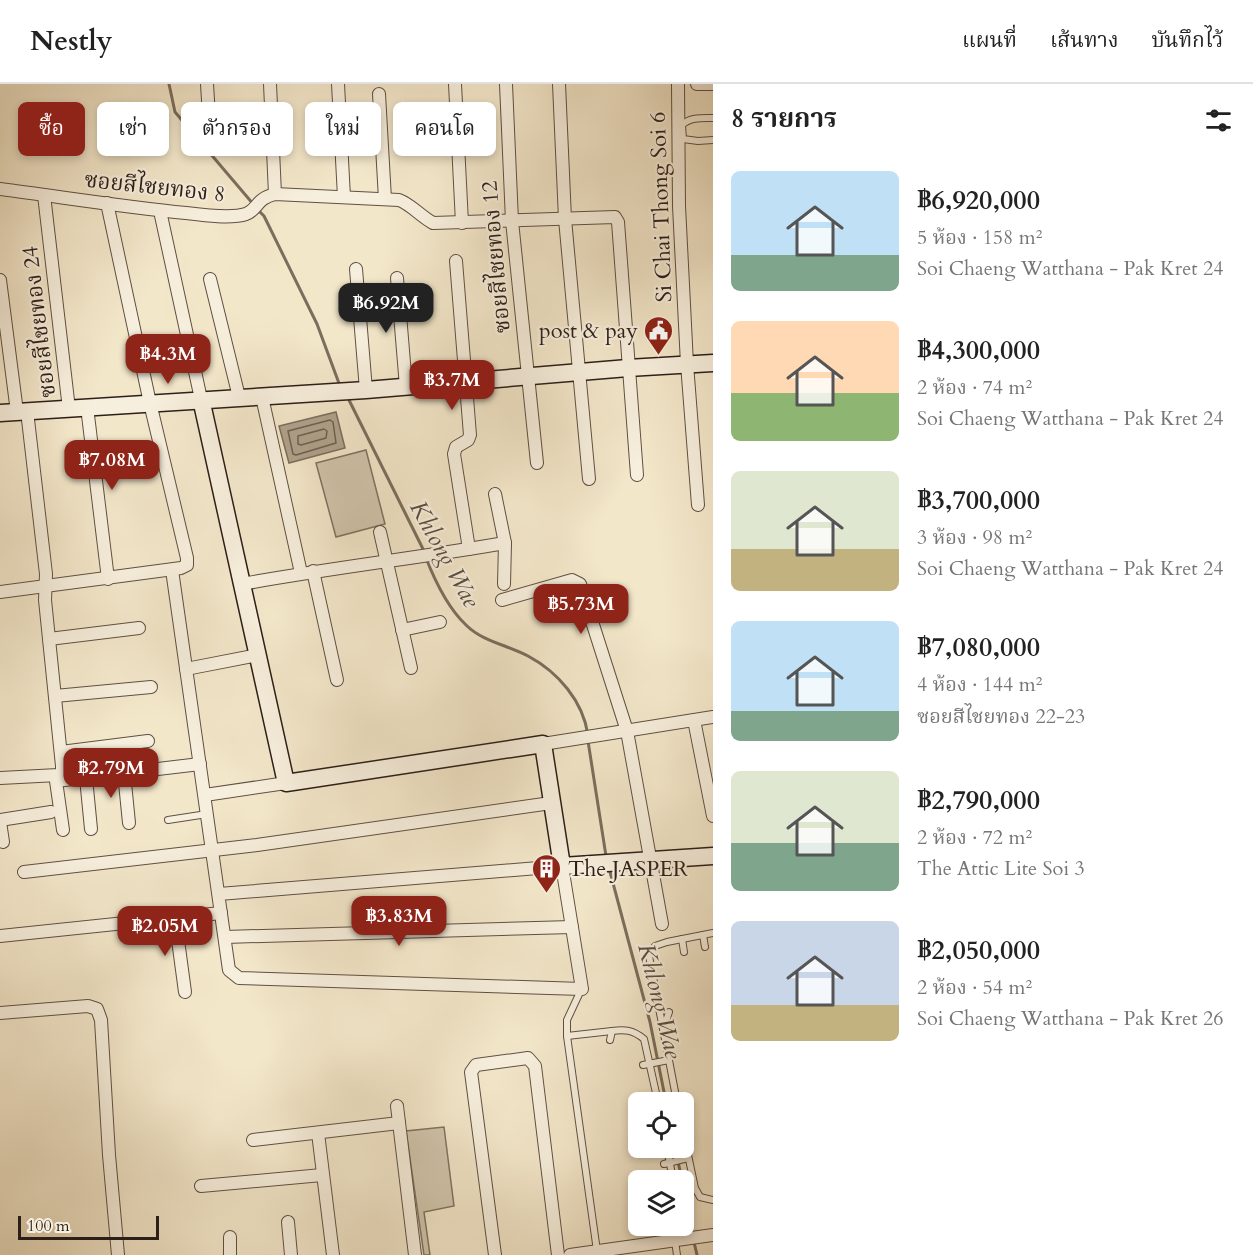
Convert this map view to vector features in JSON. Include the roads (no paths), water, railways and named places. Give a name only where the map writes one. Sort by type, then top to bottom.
[{"type":"street","points":[[207,84],[208,102]]},
{"type":"street","points":[[270,84],[271,102]]},
{"type":"street","points":[[338,84],[344,197]]},
{"type":"street","points":[[456,84],[462,222]]},
{"type":"street","name":"ซอยสีไชยทอง 12","points":[[506,84],[512,221],[526,376],[537,462]]},
{"type":"street","points":[[559,84],[565,219],[589,479]]},
{"type":"street","name":"Si Chai Thong Soi 6","points":[[678,84],[679,206],[687,364],[698,505]]},
{"type":"street","points":[[697,84],[713,84]]},
{"type":"street","points":[[379,94],[386,199]]},
{"type":"street","points":[[273,156],[275,194]]},
{"type":"street","name":"ซอยสีไชยทอง 8","points":[[0,189],[160,211],[207,215],[246,214],[265,196],[275,194],[399,200],[433,223],[615,217],[618,222],[628,368]]},
{"type":"street","name":"ซอยสีไชยทอง 24","points":[[44,195],[69,409]]},
{"type":"street","points":[[0,592],[172,570],[187,565],[106,203]]},
{"type":"street","points":[[160,211],[286,783]]},
{"type":"street","points":[[456,261],[470,435],[468,440],[456,447],[454,454],[469,549]]},
{"type":"street","points":[[351,391],[356,269]]},
{"type":"street","points":[[397,278],[406,387]]},
{"type":"street","points":[[210,279],[239,397]]},
{"type":"street","name":"ซอยสีไชยทอง 24","points":[[0,280],[46,574],[49,639],[61,752]]},
{"type":"street","points":[[0,413],[351,391],[713,363]]},
{"type":"street","points":[[628,368],[638,475]]},
{"type":"street","points":[[262,397],[337,680]]},
{"type":"street","points":[[87,408],[108,579]]},
{"type":"street","points":[[495,494],[505,543],[504,585]]},
{"type":"street","points":[[380,532],[411,668]]},
{"type":"street","points":[[242,584],[307,572],[505,543]]},
{"type":"street","points":[[172,570],[229,970],[239,978],[582,989],[543,744]]},
{"type":"street","points":[[502,600],[572,580],[580,584],[627,731],[662,924]]},
{"type":"street","points":[[402,630],[440,622]]},
{"type":"street","points":[[49,639],[139,628]]},
{"type":"street","points":[[186,669],[258,655]]},
{"type":"street","points":[[55,696],[151,687]]},
{"type":"street","points":[[205,795],[713,717]]},
{"type":"street","points":[[694,720],[713,816]]},
{"type":"street","points":[[0,778],[58,775],[62,772],[61,752],[148,741]]},
{"type":"street","points":[[63,830],[56,781],[200,764]]},
{"type":"street","points":[[124,773],[129,823]]},
{"type":"street","points":[[86,778],[91,829]]},
{"type":"street","points":[[24,872],[257,845],[551,803]]},
{"type":"street","points":[[3,842],[0,821],[51,812]]},
{"type":"street","points":[[219,894],[713,856]]},
{"type":"street","points":[[0,936],[221,913]]},
{"type":"street","points":[[175,918],[185,992]]},
{"type":"street","points":[[225,937],[572,927]]},
{"type":"street","points":[[0,1013],[88,1006],[96,1010],[101,1020],[118,1255]]},
{"type":"street","points":[[495,1255],[471,1072],[476,1065],[528,1058],[535,1066],[558,1255]]},
{"type":"street","points":[[397,1106],[415,1255]]},
{"type":"street","points":[[253,1140],[399,1123]]},
{"type":"street","points":[[318,1133],[333,1255]]},
{"type":"street","points":[[201,1186],[322,1175]]},
{"type":"street","points":[[288,1222],[291,1255]]},
{"type":"street","points":[[570,1255],[713,1235]]},
{"type":"street","points":[[230,1237],[230,1255]]},
{"type":"lane","points":[[713,118],[697,118],[684,123],[682,133],[683,139],[713,140]]},
{"type":"lane","points":[[168,820],[208,814]]},
{"type":"lane","points":[[674,1092],[666,1061],[663,1030],[649,956],[655,946],[713,933]]},
{"type":"lane","points":[[703,935],[705,947]]},
{"type":"lane","points":[[682,939],[684,952]]},
{"type":"lane","points":[[582,989],[567,1020],[567,1036],[597,1251]]},
{"type":"lane","points":[[663,1030],[669,1012]]},
{"type":"lane","points":[[567,1036],[625,1029],[635,1032],[644,1039],[655,1092]]},
{"type":"lane","points":[[610,1040],[612,1031]]},
{"type":"lane","points":[[648,1064],[666,1061]]},
{"type":"lane","points":[[668,1158],[671,1170]]},
{"type":"lane","points":[[669,1163],[686,1159],[700,1197],[713,1200]]},
{"type":"lane","points":[[677,1255],[686,1239],[684,1236]]},
{"type":"water","points":[[336,412],[345,448],[289,463],[279,426]]},
{"type":"waterway","name":"Khlong Wae","points":[[169,84],[175,112],[254,205]]},
{"type":"waterway","name":"Khlong Wae","points":[[258,210],[264,216],[317,324],[340,386]]},
{"type":"waterway","name":"Khlong Wae","points":[[347,396],[424,551]]},
{"type":"waterway","name":"Khlong Wae","points":[[426,558],[453,611],[466,625],[480,635],[528,656],[559,679],[575,699],[588,735]]},
{"type":"waterway","name":"Khlong Wae","points":[[588,741],[606,856]]},
{"type":"waterway","name":"Khlong Wae","points":[[609,868],[650,1022],[664,1092]]},
{"type":"waterway","name":"Khlong Wae","points":[[677,1158],[680,1170]]},
{"type":"waterway","name":"Khlong Wae","points":[[694,1242],[697,1255]]},
{"type":"place","name":"post & pay","points":[[659,356]]},
{"type":"place","name":"The JASPER","points":[[547,894]]}]
